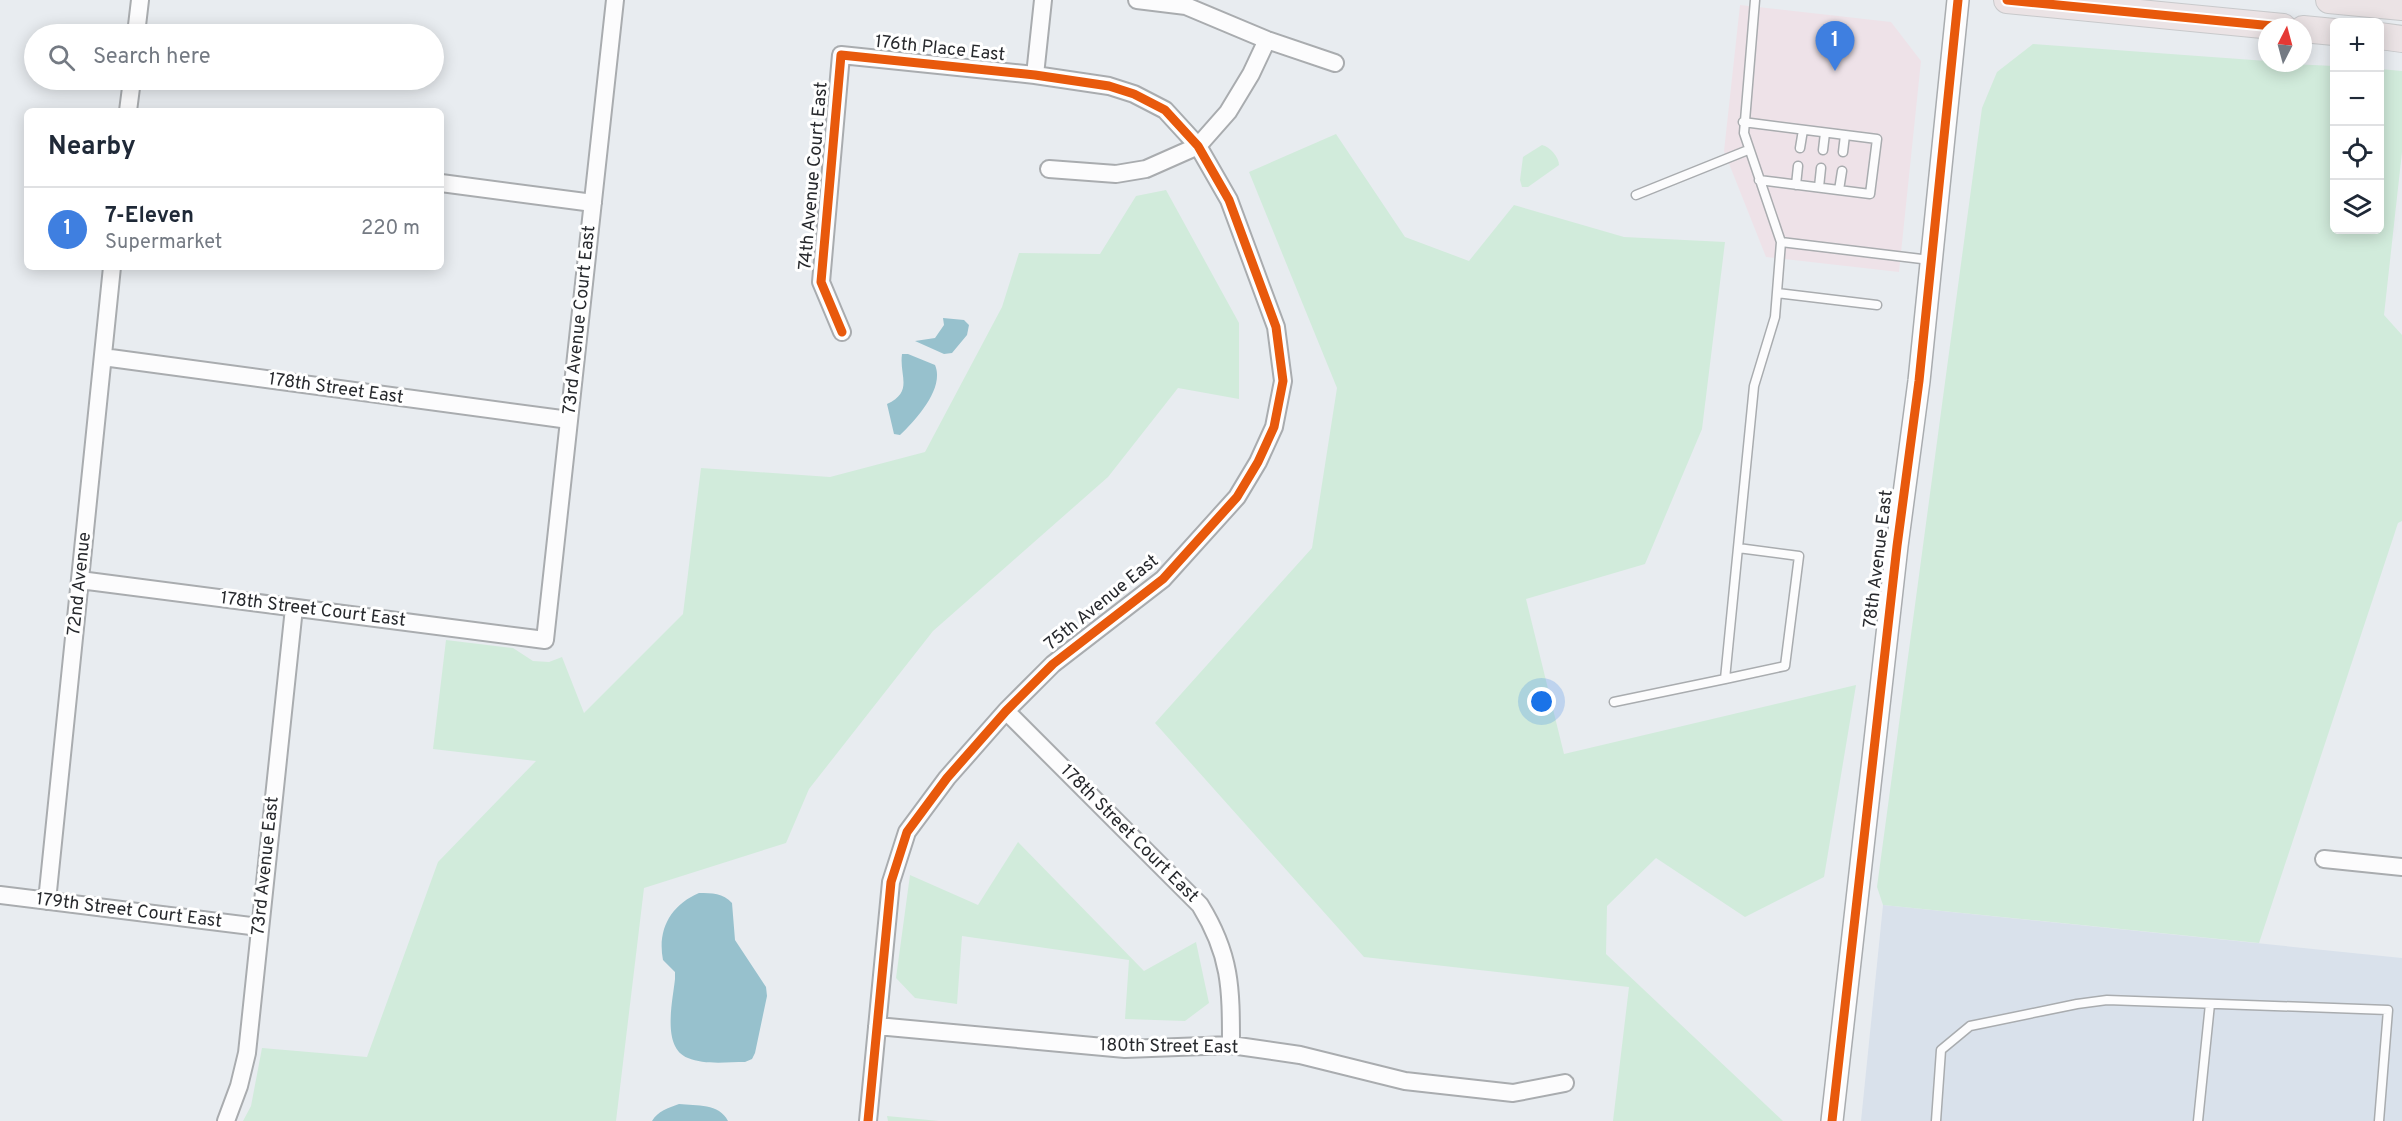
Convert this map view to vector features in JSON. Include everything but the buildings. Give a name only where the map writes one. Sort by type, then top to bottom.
[{"type":"main road","points":[[2007,0],[2258,25]]},
{"type":"main road","points":[[2329,0],[2369,2],[2402,7]]},
{"type":"main road","points":[[2312,30],[2330,32]]},
{"type":"main road","points":[[2384,37],[2402,39]]},
{"type":"street","points":[[137,24],[140,0]]},
{"type":"street","name":"73rd Avenue Court East","points":[[545,640],[615,0]]},
{"type":"street","points":[[1035,75],[1043,0]]},
{"type":"street","points":[[1137,0],[1186,6],[1267,40],[1335,63]]},
{"type":"street","name":"78th Avenue East","points":[[1832,1121],[1897,546],[1919,381],[1958,0]]},
{"type":"street","points":[[1049,169],[1116,174],[1146,168],[1198,146],[1228,112],[1251,74],[1267,40]]},
{"type":"street","name":"176th Place East","points":[[841,56],[1035,75]]},
{"type":"street","name":"74th Avenue Court East","points":[[841,56],[821,282],[842,332]]},
{"type":"street","name":"75th Avenue East","points":[[868,1121],[891,882],[907,832],[947,778],[1006,711],[1053,664],[1163,579],[1237,497],[1258,462],[1274,427],[1283,381],[1276,327],[1229,201],[1198,146],[1165,110],[1134,94],[1109,86],[1035,75]]},
{"type":"street","points":[[128,108],[131,90]]},
{"type":"street","points":[[444,183],[593,203]]},
{"type":"street","name":"72nd Avenue","points":[[47,901],[112,270]]},
{"type":"street","name":"178th Street East","points":[[103,357],[569,420]]},
{"type":"street","name":"178th Street Court East","points":[[80,580],[545,640]]},
{"type":"street","name":"73rd Avenue East","points":[[226,1121],[239,1086],[247,1053],[294,608]]},
{"type":"street","name":"178th Street Court East","points":[[1006,711],[1200,905],[1216,931],[1227,965],[1231,998],[1231,1045]]},
{"type":"street","points":[[2324,859],[2402,867]]},
{"type":"street","name":"179th Street Court East","points":[[0,895],[259,927]]},
{"type":"street","name":"180th Street East","points":[[877,1026],[1125,1049],[1231,1045],[1300,1055],[1405,1081],[1513,1093],[1566,1083]]},
{"type":"lane","points":[[1725,679],[1754,386],[1774,317],[1781,242],[1748,150],[1743,122],[1755,0]]},
{"type":"lane","points":[[1743,122],[1877,139],[1870,194],[1759,180]]},
{"type":"lane","points":[[1800,148],[1803,130]]},
{"type":"lane","points":[[1823,150],[1825,133]]},
{"type":"lane","points":[[1844,152],[1845,135]]},
{"type":"lane","points":[[1636,195],[1748,150]]},
{"type":"lane","points":[[1796,185],[1798,166]]},
{"type":"lane","points":[[1819,187],[1821,168]]},
{"type":"lane","points":[[1839,190],[1842,171]]},
{"type":"lane","points":[[1781,242],[1931,260]]},
{"type":"lane","points":[[1777,293],[1877,305]]},
{"type":"lane","points":[[1614,702],[1785,666],[1799,556],[1738,548]]},
{"type":"lane","points":[[1935,1121],[1941,1050],[1970,1026],[2107,1000],[2388,1010],[2379,1121]]},
{"type":"lane","points":[[2198,1121],[2210,1004]]},
{"type":"shaded area","points":[[1740,5],[1891,22],[1921,61],[1899,272],[1766,257],[1724,151]]},
{"type":"shaded area","points":[[1883,905],[2402,958],[2402,1121],[1861,1121]]},
{"type":"green space","points":[[2033,44],[2258,60],[2258,72],[2312,72],[2312,65],[2330,66],[2330,234],[2384,234],[2384,69],[2402,71],[2402,152],[2384,315],[2402,335],[2402,521],[2398,523],[2259,943],[1883,905],[1877,887],[1982,108],[1997,72]]},
{"type":"green space","points":[[1336,134],[1405,237],[1469,261],[1514,205],[1624,237],[1725,242],[1702,429],[1645,564],[1526,599],[1564,754],[1856,685],[1824,877],[1745,917],[1656,858],[1607,906],[1606,954],[1783,1121],[1613,1121],[1629,987],[1364,957],[1155,723],[1312,548],[1337,388],[1249,172]]},
{"type":"green space","points":[[1542,145],[1554,153],[1559,165],[1528,187],[1522,187],[1520,180],[1523,157]]},
{"type":"green space","points":[[1166,190],[1239,323],[1239,399],[1178,388],[1108,477],[933,631],[809,789],[786,843],[644,888],[616,1121],[243,1121],[251,1106],[262,1048],[367,1057],[438,862],[536,761],[433,749],[446,640],[513,648],[533,661],[549,662],[562,657],[584,713],[683,614],[701,468],[830,477],[925,452],[1002,307],[1019,253],[1100,254],[1136,196]]},
{"type":"green space","points":[[1018,842],[1144,971],[1196,942],[1209,1003],[1185,1021],[1125,1019],[1129,960],[962,936],[957,1004],[915,998],[896,978],[910,875],[978,905]]},
{"type":"green space","points":[[887,1116],[939,1121],[888,1121]]},
{"type":"water","points":[[943,318],[964,320],[969,325],[967,335],[952,353],[944,354],[915,341],[935,338],[944,325]]},
{"type":"water","points":[[902,354],[908,354],[935,365],[937,374],[933,393],[927,403],[900,435],[894,434],[887,404],[900,394],[903,388]]},
{"type":"water","points":[[699,893],[721,895],[732,903],[735,940],[766,987],[767,996],[755,1053],[752,1059],[745,1062],[708,1062],[688,1058],[680,1053],[671,1034],[675,972],[663,960],[662,938],[668,919],[674,911]]},
{"type":"water","points":[[679,1104],[713,1108],[724,1115],[728,1121],[652,1121],[660,1112]]},
{"type":"cycle path","points":[[1832,1121],[1897,546],[1919,381],[1958,0]]},
{"type":"cycle path","points":[[2007,0],[2258,25]]},
{"type":"cycle path","points":[[842,332],[821,282],[841,55],[1035,75],[1109,86],[1134,94],[1165,110],[1198,146],[1229,200],[1276,327],[1283,381],[1274,427],[1258,462],[1237,497],[1163,579],[1053,664],[1006,711],[947,778],[907,832],[891,882],[868,1121]]},
{"type":"place","name":"7-Eleven","points":[[1835,71]]}]
